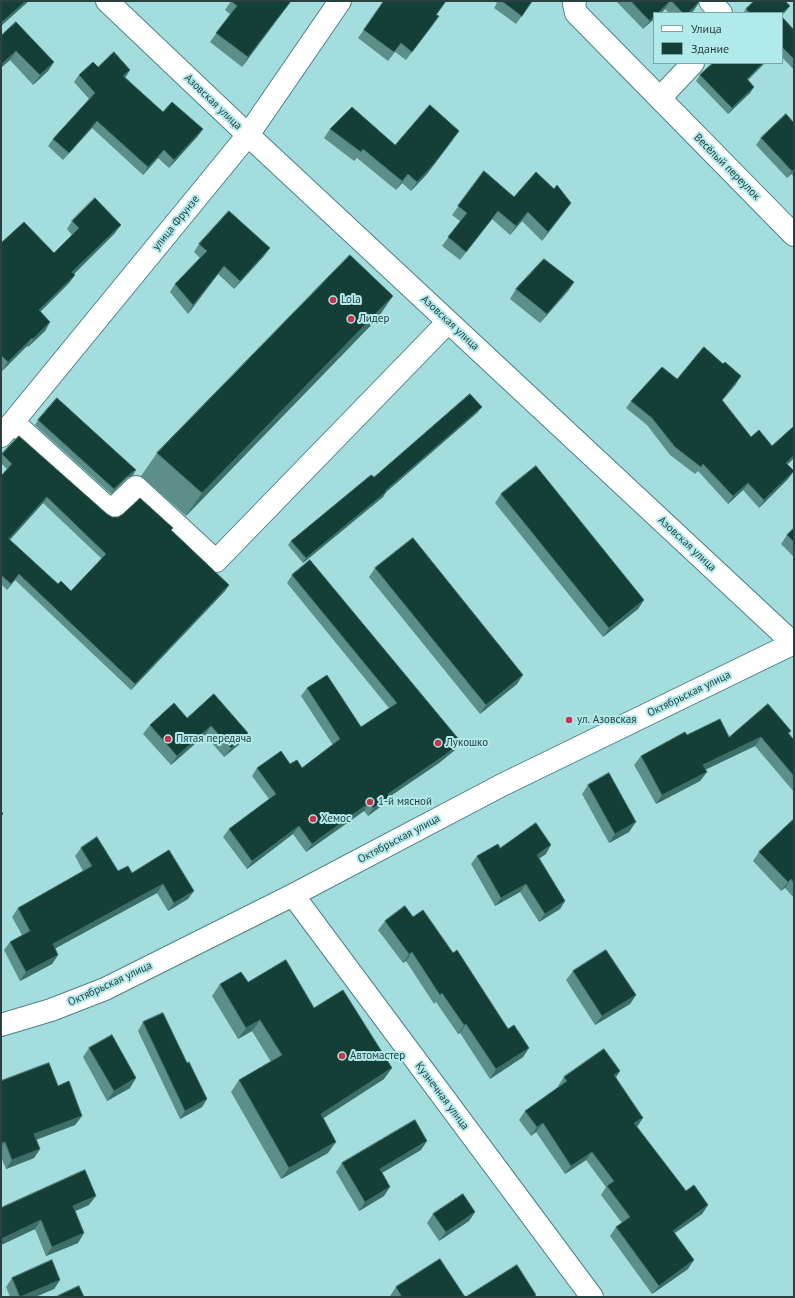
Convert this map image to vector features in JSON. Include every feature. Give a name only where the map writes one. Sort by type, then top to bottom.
[{"type":"street","name":"Азовская улица","points":[[107,1],[448,322],[794,643]]},
{"type":"street","name":"улица Фрунзе","points":[[7,429],[248,135],[340,1]]},
{"type":"street","name":"Весёлый переулок","points":[[575,1],[574,4],[576,13],[794,235]]},
{"type":"street","points":[[710,1],[720,12]]},
{"type":"street","points":[[660,98],[692,64]]},
{"type":"street","points":[[7,429],[111,511],[136,487],[216,561],[448,322]]},
{"type":"street","name":"Октябрьская улица","points":[[1,1025],[52,1010],[105,989],[292,895],[502,785],[794,643]]},
{"type":"street","name":"Кузнечная улица","points":[[292,895],[592,1297]]},
{"type":"building","points":[[1,1],[26,1],[1,23]]},
{"type":"building","points":[[231,1],[291,1],[248,57],[216,33],[237,6]]},
{"type":"building","points":[[384,1],[446,1],[436,15],[439,16],[412,52],[401,43],[394,52],[364,30]]},
{"type":"building","points":[[502,1],[532,1],[522,16]]},
{"type":"building","points":[[631,1],[670,1],[659,12],[653,12],[653,17],[650,21]]},
{"type":"building","points":[[672,1],[700,1],[689,12],[682,12]]},
{"type":"building","points":[[754,1],[785,1],[790,6],[783,12],[749,12],[746,9]]},
{"type":"building","points":[[783,18],[794,30],[794,59],[783,48]]},
{"type":"building","points":[[16,22],[54,62],[40,75],[16,51],[1,65],[1,36]]},
{"type":"building","points":[[114,52],[130,70],[123,76],[163,112],[172,102],[203,129],[174,160],[164,150],[148,167],[97,121],[69,153],[53,139],[95,93],[79,75],[93,62],[98,67]]},
{"type":"building","points":[[712,64],[762,64],[747,79],[754,87],[732,108],[700,75]]},
{"type":"building","points":[[430,105],[459,131],[433,165],[417,182],[408,174],[402,181],[363,149],[361,152],[330,129],[352,107],[395,145]]},
{"type":"building","points":[[786,114],[794,123],[794,169],[792,171],[761,138]]},
{"type":"building","points":[[484,171],[514,197],[536,172],[554,189],[557,185],[571,203],[548,232],[528,212],[516,226],[498,211],[466,252],[448,237],[467,213],[458,206]]},
{"type":"building","points":[[95,198],[121,225],[72,272],[75,275],[39,310],[50,322],[8,362],[1,355],[1,243],[24,222],[54,253],[79,228],[72,221]]},
{"type":"building","points":[[229,211],[270,248],[240,281],[224,266],[193,305],[175,284],[207,251],[199,244]]},
{"type":"building","points":[[350,255],[393,296],[202,493],[157,453]]},
{"type":"building","points":[[544,259],[574,282],[547,314],[516,289]]},
{"type":"building","points":[[704,347],[723,364],[725,362],[741,376],[722,400],[751,437],[759,430],[772,446],[794,426],[794,455],[786,463],[794,471],[764,500],[748,483],[733,496],[703,464],[701,467],[675,447],[652,418],[631,401],[662,367],[677,379]]},
{"type":"building","points":[[470,394],[482,407],[385,491],[386,492],[306,558],[291,541],[371,475],[374,477]]},
{"type":"building","points":[[57,398],[136,470],[114,489],[38,420]]},
{"type":"building","points":[[19,436],[112,517],[118,517],[123,514],[140,498],[173,528],[171,530],[229,585],[135,684],[19,574],[11,584],[1,575],[1,476],[12,464],[2,454]],"holes":[[[47,497],[106,554],[71,591],[61,581],[58,584],[9,539]]]},
{"type":"building","points":[[536,466],[644,600],[609,628],[501,494]]},
{"type":"building","points":[[794,528],[794,542],[787,535]]},
{"type":"building","points":[[413,538],[523,675],[486,705],[375,568]]},
{"type":"building","points":[[310,560],[461,742],[445,755],[388,794],[390,796],[373,808],[369,803],[312,844],[299,826],[252,861],[229,829],[276,794],[257,768],[281,751],[290,764],[297,760],[302,768],[340,739],[307,688],[327,675],[361,727],[397,703],[292,575]]},
{"type":"building","points":[[214,694],[248,733],[231,748],[211,726],[177,756],[150,725],[174,703],[187,718]]},
{"type":"building","points":[[768,704],[791,731],[788,733],[794,740],[794,776],[761,737],[703,765],[707,772],[662,795],[641,756],[685,732],[687,735],[720,719],[729,737]]},
{"type":"building","points":[[609,773],[636,822],[615,834],[588,785]]},
{"type":"building","points":[[794,819],[794,883],[791,879],[788,882],[759,852]]},
{"type":"building","points":[[536,823],[551,845],[537,855],[565,901],[545,914],[526,884],[501,898],[477,856],[498,844],[500,848]]},
{"type":"building","points":[[97,837],[118,871],[128,866],[132,873],[169,850],[194,891],[174,903],[163,884],[53,944],[58,955],[26,972],[10,942],[30,931],[18,908],[92,866],[81,848]]},
{"type":"building","points":[[405,906],[413,917],[423,910],[453,953],[457,950],[508,1029],[514,1025],[529,1048],[496,1069],[466,1024],[464,1025],[442,993],[440,995],[412,952],[409,954],[385,921]]},
{"type":"building","points":[[606,950],[636,995],[602,1016],[573,971]]},
{"type":"building","points":[[286,960],[314,1008],[343,990],[392,1068],[321,1114],[336,1142],[289,1168],[239,1080],[282,1055],[260,1020],[246,1028],[220,984],[241,972],[248,982]]},
{"type":"building","points":[[163,1013],[187,1063],[189,1062],[207,1099],[185,1111],[143,1022]]},
{"type":"building","points":[[112,1035],[136,1078],[114,1091],[89,1048]]},
{"type":"building","points":[[604,1049],[620,1071],[614,1075],[643,1118],[634,1123],[686,1191],[694,1185],[708,1205],[673,1231],[694,1260],[659,1286],[616,1227],[630,1217],[607,1186],[614,1181],[592,1152],[571,1166],[543,1123],[537,1127],[525,1111],[567,1081],[564,1077]]},
{"type":"building","points":[[49,1063],[58,1086],[69,1081],[82,1116],[34,1134],[40,1149],[12,1160],[5,1142],[1,1143],[1,1081]]},
{"type":"building","points":[[415,1120],[427,1141],[380,1169],[390,1187],[365,1202],[342,1163]]},
{"type":"building","points":[[85,1170],[96,1196],[73,1206],[84,1233],[52,1247],[41,1220],[1,1239],[1,1208]]},
{"type":"building","points":[[463,1194],[475,1212],[446,1232],[433,1214]]},
{"type":"building","points":[[440,1259],[465,1297],[402,1297],[396,1287]]},
{"type":"building","points":[[52,1260],[60,1280],[20,1297],[12,1278]]},
{"type":"building","points":[[517,1265],[536,1295],[533,1297],[466,1297]]},
{"type":"building","points":[[79,1286],[84,1297],[58,1296]]},
{"type":"place","name":"Lola","points":[[333,300]]},
{"type":"place","name":"Лидер","points":[[351,319]]},
{"type":"place","name":"ул. Азовская","points":[[569,720]]},
{"type":"place","name":"Пятая передача","points":[[168,739]]},
{"type":"place","name":"Лукошко","points":[[438,743]]},
{"type":"place","name":"1-й мясной","points":[[370,802]]},
{"type":"place","name":"Хемос","points":[[313,819]]},
{"type":"place","name":"Автомастер","points":[[342,1056]]}]
